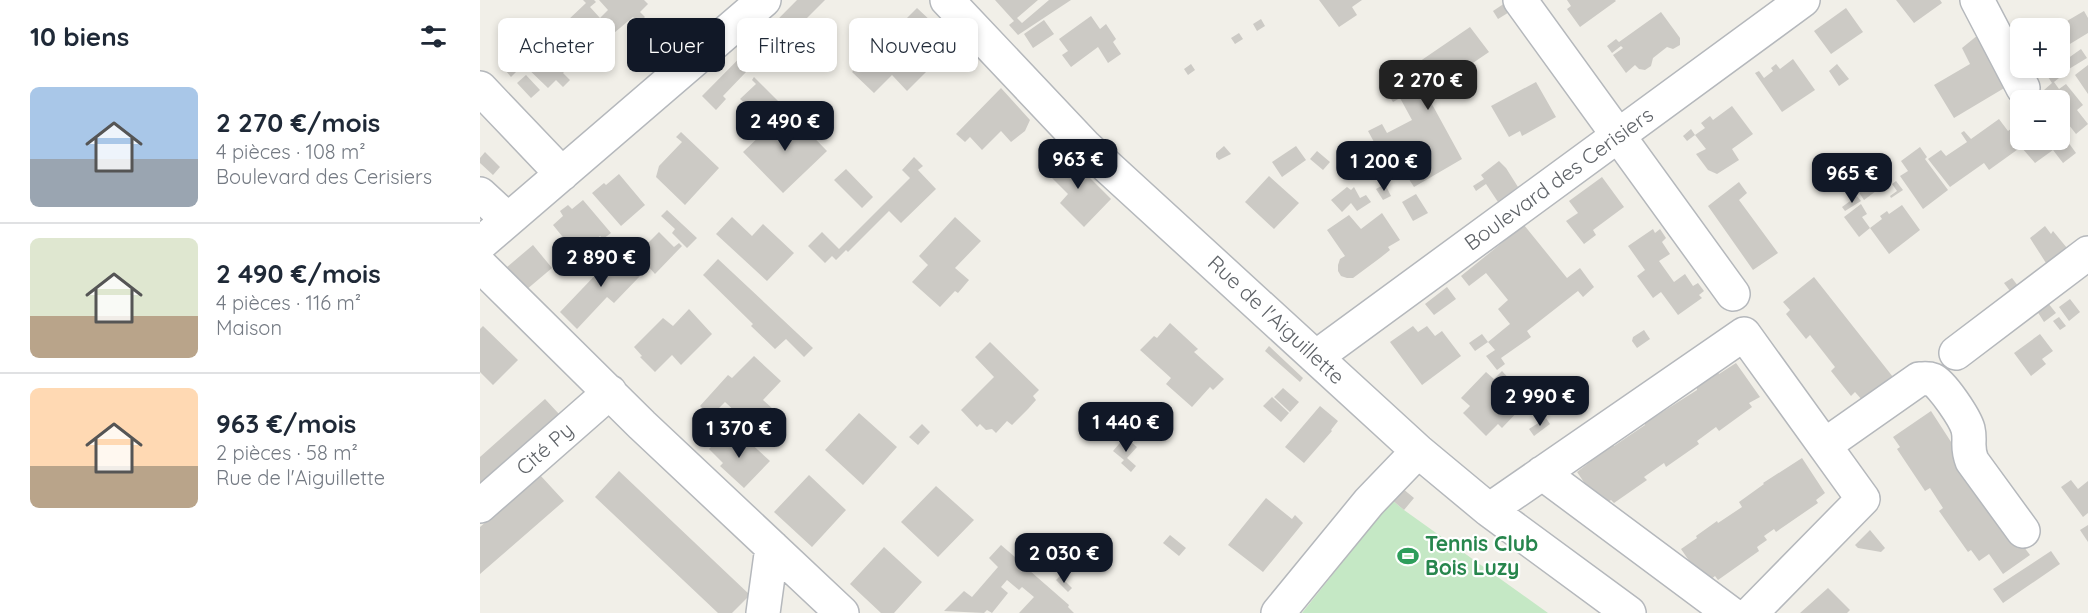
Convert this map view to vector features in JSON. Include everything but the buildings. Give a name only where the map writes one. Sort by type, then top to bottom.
[{"type":"street","points":[[480,244],[764,0]]},
{"type":"street","name":"Rue de l'Aiguillette","points":[[947,0],[1086,147],[1418,452],[1489,510],[1629,613]]},
{"type":"street","points":[[1520,0],[1733,294]]},
{"type":"street","name":"Boulevard des Cerisiers","points":[[1316,357],[1803,0]]},
{"type":"street","points":[[1977,0],[2023,87]]},
{"type":"street","points":[[480,88],[562,174]]},
{"type":"street","points":[[480,194],[508,220]]},
{"type":"street","points":[[1956,353],[2088,253]]},
{"type":"street","points":[[480,265],[842,613]]},
{"type":"street","points":[[1489,510],[1744,334],[1863,499],[1751,613]]},
{"type":"street","points":[[1825,446],[1919,379],[1930,378],[1940,384],[1967,426],[1969,438],[1967,449],[1972,461],[2023,531]]},
{"type":"street","name":"Cité Py","points":[[480,506],[610,392]]},
{"type":"street","points":[[1278,613],[1369,502],[1418,452]]},
{"type":"street","points":[[1542,473],[1730,613]]},
{"type":"street","points":[[763,613],[772,547]]},
{"type":"green space","name":"Tennis Club Bois Luzy","points":[[1392,500],[1404,510],[1548,613],[1302,613]]},
{"type":"place","name":"Tennis Club Bois Luzy","points":[[1408,556]]}]
